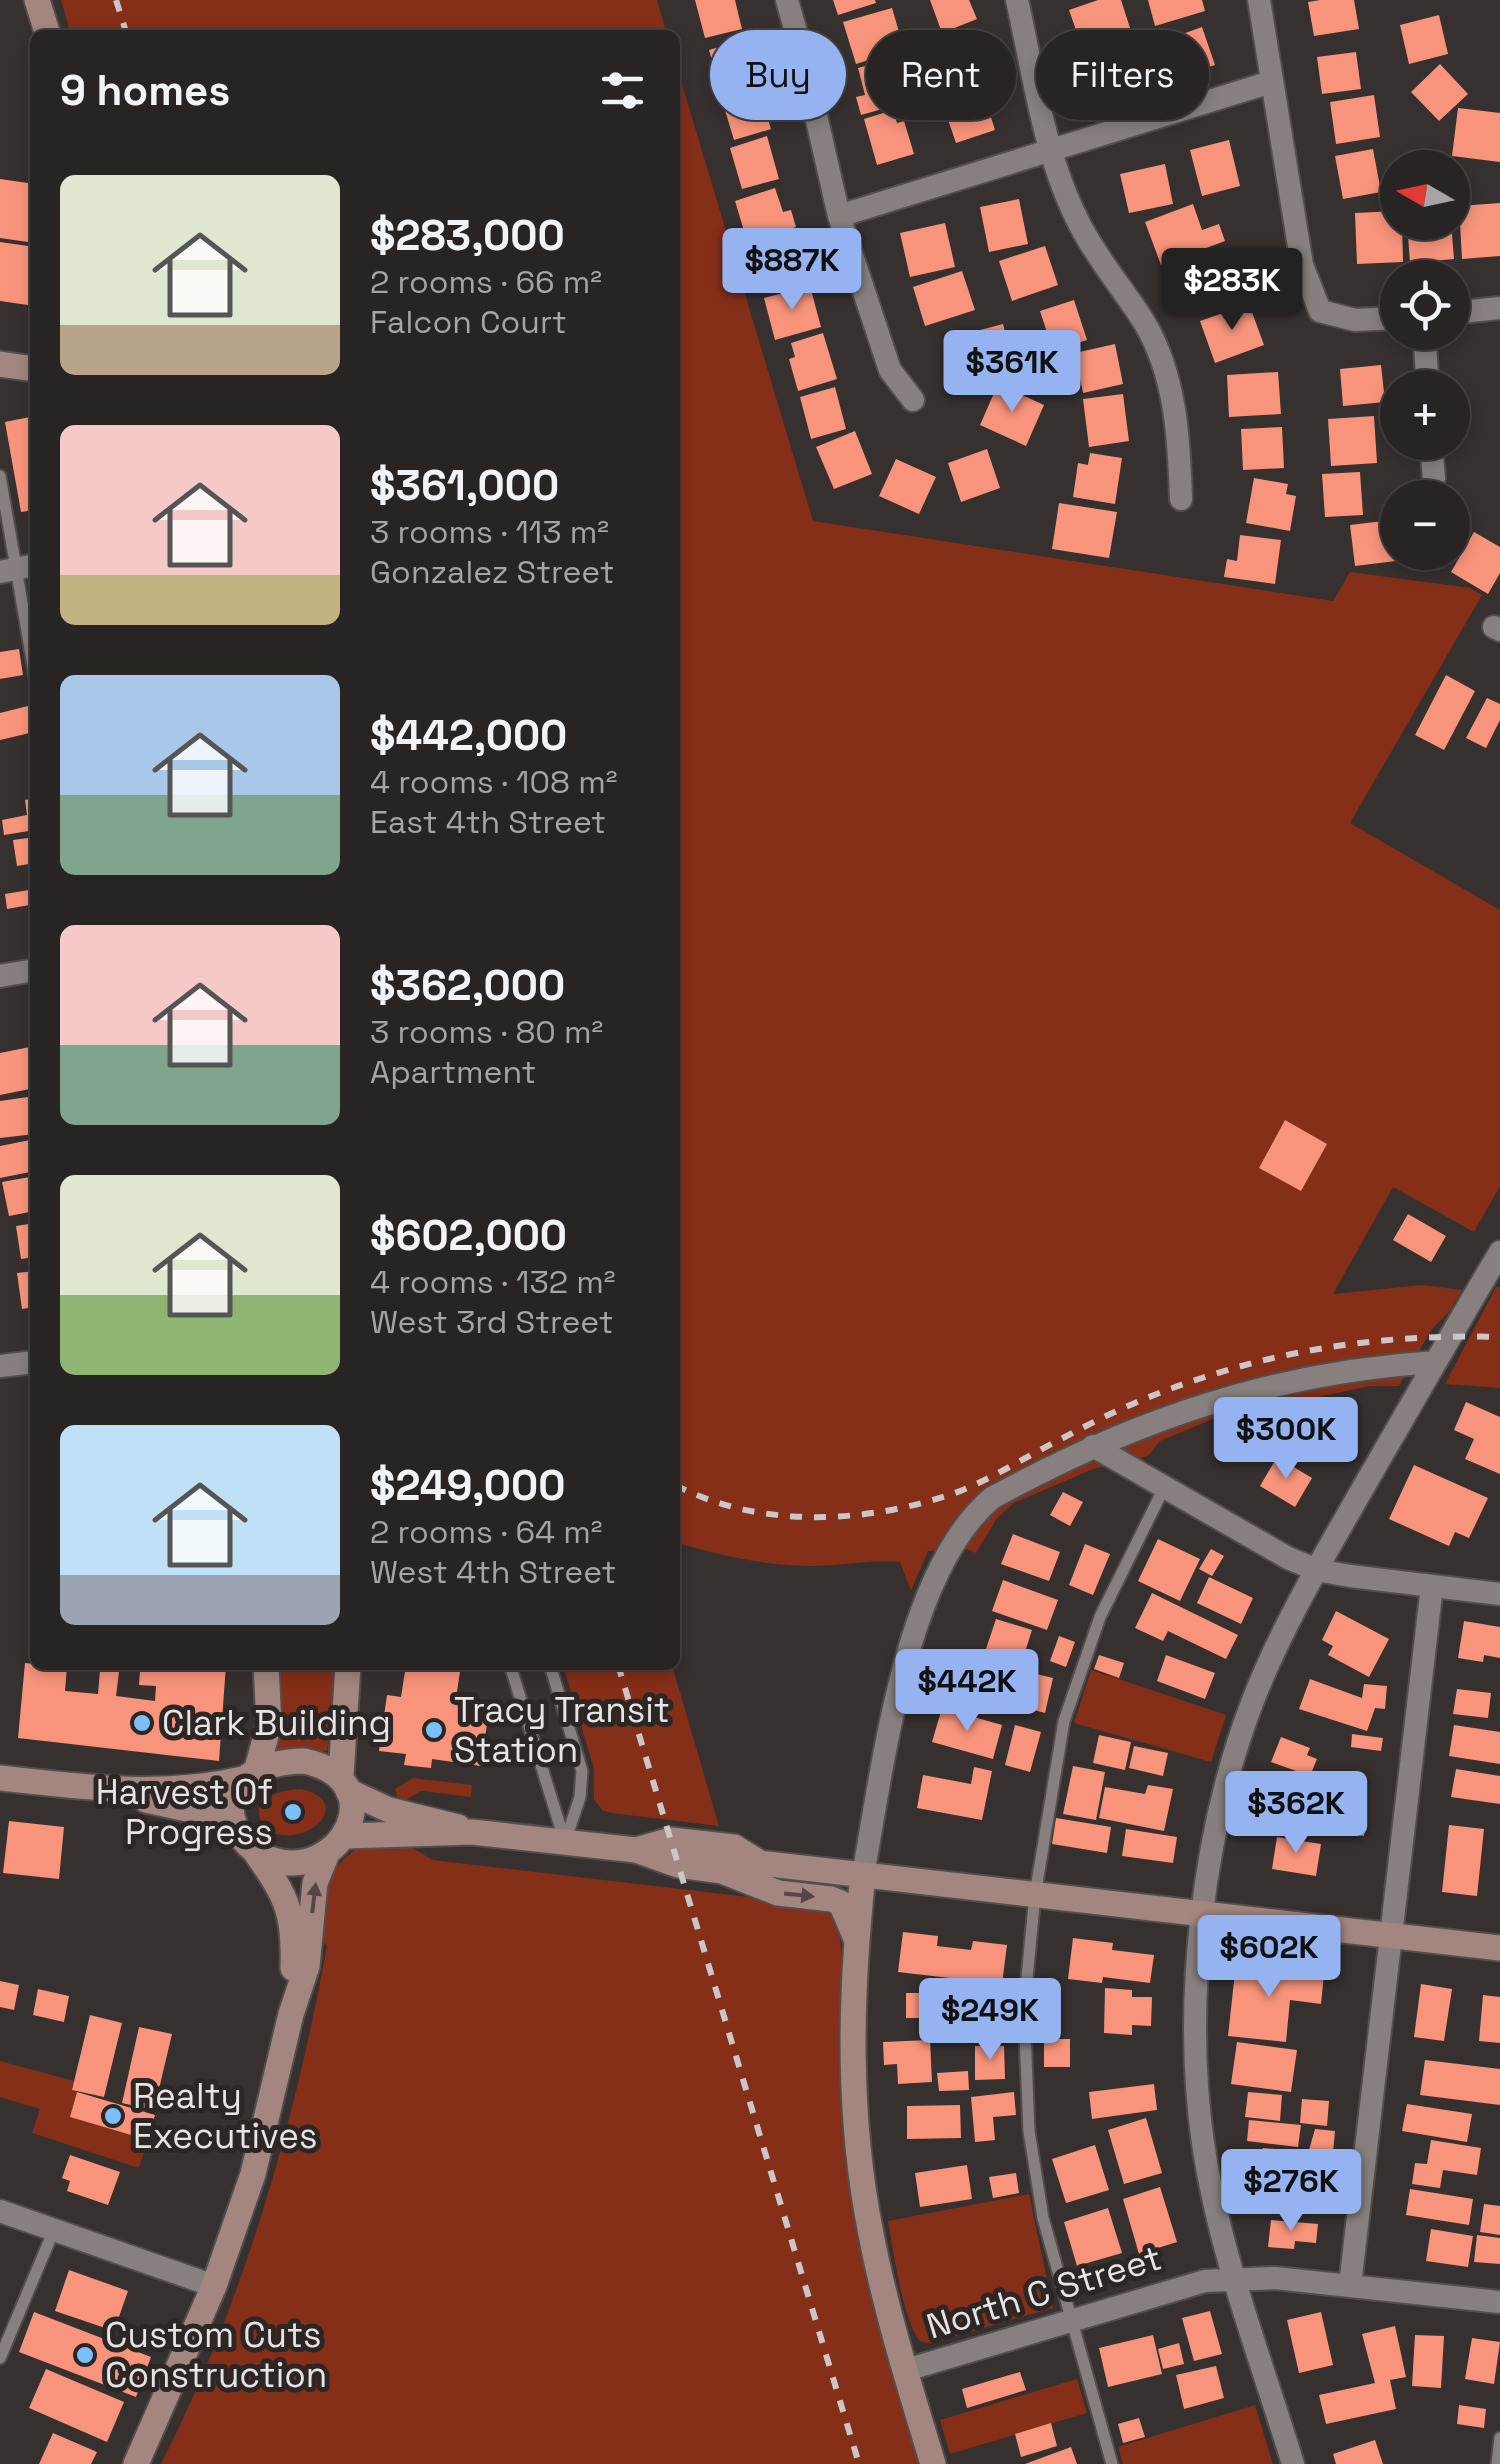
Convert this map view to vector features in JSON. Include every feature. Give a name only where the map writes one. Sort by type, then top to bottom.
[{"type":"street","points":[[38,0],[47,30]]},
{"type":"street","points":[[787,0],[839,216],[890,370],[913,400]]},
{"type":"street","points":[[1017,0],[1050,153],[1081,227],[1146,326],[1169,381],[1180,448],[1181,499]]},
{"type":"street","points":[[1259,0],[1302,265],[1320,310],[1355,320],[1380,319]]},
{"type":"street","points":[[839,216],[1271,82]]},
{"type":"street","points":[[1470,311],[1500,308]]},
{"type":"street","points":[[0,364],[30,369]]},
{"type":"street","points":[[1433,460],[1434,479]]},
{"type":"street","points":[[0,976],[30,971]]},
{"type":"street","points":[[1293,2464],[1210,2184],[1198,2097],[1196,2017],[1204,1914],[1220,1808],[1240,1736],[1265,1672],[1317,1570],[1500,1252]]},
{"type":"street","points":[[933,2464],[882,2283],[861,2168],[852,2028],[863,1875],[886,1738],[905,1664],[946,1555],[965,1524],[992,1498],[1092,1446],[1205,1402],[1264,1386],[1376,1366],[1436,1362]]},
{"type":"street","points":[[0,1366],[30,1363]]},
{"type":"street","points":[[1092,1446],[1288,1558],[1317,1570],[1500,1594]]},
{"type":"street","points":[[1350,2285],[1432,1586]]},
{"type":"street","points":[[266,1670],[269,1725],[249,1776],[234,1796],[234,1827],[242,1842],[256,1853],[290,1862],[337,1843],[472,1832],[636,1850],[678,1865],[722,1870],[778,1893],[841,1903],[856,1939]]},
{"type":"street","points":[[136,2464],[214,2286],[253,2174],[307,1966],[315,1883],[352,1823],[344,1783],[348,1670]]},
{"type":"street","points":[[118,1791],[198,1788],[249,1776],[278,1764],[304,1761],[328,1768],[344,1783],[389,1810],[432,1818],[472,1832]]},
{"type":"street","points":[[0,1778],[118,1791],[196,1810],[234,1827]]},
{"type":"street","points":[[636,1850],[671,1840],[734,1848],[760,1863]]},
{"type":"street","points":[[256,1853],[288,1902],[293,1932],[292,2014]]},
{"type":"street","points":[[722,1870],[760,1863],[1500,1948]]},
{"type":"street","points":[[0,2211],[214,2286]]},
{"type":"street","name":"North C Street","points":[[906,2370],[1205,2281],[1236,2277],[1500,2302]]},
{"type":"lane","points":[[0,476],[30,647]]},
{"type":"lane","points":[[1112,2464],[1043,2218],[1029,2130],[1024,2009],[1035,1894],[1064,1721],[1100,1616],[1164,1488]]},
{"type":"lane","points":[[512,1670],[565,1842]]},
{"type":"lane","points":[[552,1670],[582,1771],[580,1797],[565,1842]]},
{"type":"lane","points":[[0,2358],[54,2230]]},
{"type":"lane","points":[[1497,2464],[1500,2438]]},
{"type":"shaded area","points":[[61,0],[657,0],[666,30],[70,30]]},
{"type":"shaded area","points":[[680,78],[813,521],[1333,601],[1350,572],[1470,588],[1482,595],[1350,823],[1500,910],[1500,1186],[1474,1232],[1393,1187],[1333,1294],[1422,1285],[1462,1290],[1449,1312],[1432,1329],[1399,1386],[1370,1386],[1213,1419],[1160,1441],[1148,1456],[1093,1469],[1014,1503],[997,1518],[976,1553],[967,1549],[928,1551],[911,1591],[900,1562],[789,1565],[680,1543]]},
{"type":"shaded area","points":[[1496,1287],[1500,1287],[1500,1388],[1445,1384]]},
{"type":"shaded area","points":[[275,1670],[338,1670],[327,1751],[275,1750]]},
{"type":"shaded area","points":[[564,1670],[673,1670],[719,1826],[602,1810],[594,1799],[594,1769]]},
{"type":"shaded area","points":[[1091,1670],[1226,1715],[1211,1762],[1074,1723]]},
{"type":"shaded area","points":[[413,1778],[472,1785],[471,1797],[421,1791],[399,1804],[395,1789]]},
{"type":"shaded area","points":[[301,1789],[325,1803],[320,1822],[298,1834],[268,1831],[261,1821],[260,1805],[273,1795]]},
{"type":"shaded area","points":[[362,1845],[409,1846],[433,1860],[775,1900],[833,1911],[841,1956],[840,2077],[847,2167],[872,2295],[919,2464],[161,2464],[217,2339],[282,2146],[327,1946],[320,1938],[328,1885],[339,1864]]},
{"type":"shaded area","points":[[0,2061],[74,2081],[72,2089],[77,2092],[70,2117],[148,2140],[139,2168],[32,2133],[40,2109],[0,2097]]},
{"type":"shaded area","points":[[1029,2194],[1053,2308],[931,2343],[921,2342],[904,2303],[888,2221]]},
{"type":"shaded area","points":[[1077,2379],[1087,2413],[950,2454],[940,2420]]},
{"type":"shaded area","points":[[1255,2405],[1273,2464],[1123,2464],[1118,2447]]},
{"type":"building","points":[[695,0],[735,0],[742,29],[710,30],[710,37],[705,38]]},
{"type":"building","points":[[833,0],[875,0],[876,3],[838,15]]},
{"type":"building","points":[[930,0],[969,0],[977,19],[941,30]]},
{"type":"building","points":[[1098,0],[1121,0],[1131,30],[1076,30],[1069,10]]},
{"type":"building","points":[[1148,0],[1202,0],[1205,11],[1155,26]]},
{"type":"building","points":[[1354,0],[1359,29],[1314,36],[1308,2]]},
{"type":"building","points":[[892,8],[898,30],[866,30],[866,61],[856,64],[843,22]]},
{"type":"building","points":[[1439,15],[1448,54],[1409,64],[1400,25]]},
{"type":"building","points":[[1356,52],[1361,89],[1322,94],[1317,57]]},
{"type":"building","points":[[1440,64],[1468,94],[1439,121],[1411,92]]},
{"type":"building","points":[[866,66],[866,114],[861,115],[856,97],[865,95],[858,68]]},
{"type":"building","points":[[1374,95],[1380,137],[1336,144],[1330,102]]},
{"type":"building","points":[[1458,108],[1500,113],[1500,162],[1470,158],[1470,150],[1453,150]]},
{"type":"building","points":[[864,119],[904,121],[914,154],[877,165]]},
{"type":"building","points":[[728,120],[768,120],[771,129],[734,140]]},
{"type":"building","points":[[948,120],[992,120],[995,130],[956,143]]},
{"type":"building","points":[[767,136],[779,179],[742,189],[730,148]]},
{"type":"building","points":[[1229,140],[1240,186],[1202,196],[1190,150]]},
{"type":"building","points":[[1373,149],[1380,192],[1343,199],[1335,156]]},
{"type":"building","points":[[1165,164],[1173,204],[1129,213],[1120,174]]},
{"type":"building","points":[[0,179],[30,183],[30,242],[0,238]]},
{"type":"building","points":[[775,188],[783,212],[791,210],[796,227],[752,241],[748,229],[744,231],[735,201]]},
{"type":"building","points":[[1019,199],[1028,244],[989,252],[980,207]]},
{"type":"building","points":[[1500,203],[1500,256],[1462,259],[1461,240],[1470,240],[1470,205]]},
{"type":"building","points":[[1193,204],[1202,230],[1219,224],[1225,241],[1161,265],[1145,222]]},
{"type":"building","points":[[1380,212],[1380,240],[1402,240],[1403,260],[1357,264],[1355,213]]},
{"type":"building","points":[[945,223],[955,267],[910,277],[900,233]]},
{"type":"building","points":[[796,236],[808,279],[771,289],[759,247]]},
{"type":"building","points":[[1408,240],[1452,240],[1454,259],[1410,260]]},
{"type":"building","points":[[0,242],[30,246],[30,305],[0,301]]},
{"type":"building","points":[[1045,246],[1058,285],[1012,301],[999,261]]},
{"type":"building","points":[[1231,251],[1243,293],[1195,308],[1182,267]]},
{"type":"building","points":[[962,271],[975,310],[925,326],[913,287]]},
{"type":"building","points":[[810,286],[821,327],[775,340],[764,298]]},
{"type":"building","points":[[1074,300],[1087,340],[1053,351],[1040,311]]},
{"type":"building","points":[[1249,304],[1264,345],[1215,363],[1200,321]]},
{"type":"building","points":[[1003,324],[1013,364],[975,374],[965,334]]},
{"type":"building","points":[[823,333],[837,379],[798,391],[789,359],[795,357],[791,343]]},
{"type":"building","points":[[1115,344],[1123,384],[1083,393],[1075,353]]},
{"type":"building","points":[[1381,365],[1380,402],[1343,406],[1340,369]]},
{"type":"building","points":[[1278,372],[1281,414],[1229,417],[1227,375]]},
{"type":"building","points":[[998,384],[1044,405],[1026,446],[980,425]]},
{"type":"building","points":[[835,387],[846,429],[811,439],[800,397]]},
{"type":"building","points":[[1123,394],[1129,441],[1089,447],[1083,399]]},
{"type":"building","points":[[1374,416],[1377,463],[1331,466],[1328,419]]},
{"type":"building","points":[[30,417],[30,511],[21,512],[5,422]]},
{"type":"building","points":[[1282,427],[1284,468],[1243,470],[1241,429]]},
{"type":"building","points":[[855,431],[872,474],[834,489],[816,447]]},
{"type":"building","points":[[987,449],[1000,488],[961,502],[948,463]]},
{"type":"building","points":[[1090,453],[1122,458],[1115,504],[1073,497],[1078,463],[1088,465]]},
{"type":"building","points":[[896,459],[936,477],[919,514],[879,496]]},
{"type":"building","points":[[1360,472],[1363,515],[1325,517],[1322,474]]},
{"type":"building","points":[[1254,478],[1288,484],[1286,494],[1296,496],[1290,531],[1246,523]]},
{"type":"building","points":[[1059,503],[1117,512],[1109,558],[1052,549]]},
{"type":"building","points":[[1380,521],[1380,563],[1355,566],[1350,525]]},
{"type":"building","points":[[1474,532],[1500,547],[1500,573],[1488,594],[1451,572],[1470,570],[1470,539]]},
{"type":"building","points":[[1240,535],[1281,540],[1275,584],[1224,577],[1227,559],[1237,561]]},
{"type":"building","points":[[19,649],[23,675],[0,679],[0,652]]},
{"type":"building","points":[[1446,675],[1475,691],[1444,750],[1415,735]]},
{"type":"building","points":[[1487,698],[1500,704],[1500,720],[1486,748],[1466,738]]},
{"type":"building","points":[[28,706],[30,733],[0,740],[0,713]]},
{"type":"building","points":[[30,799],[30,831],[4,835],[2,820],[27,815],[25,800]]},
{"type":"building","points":[[30,838],[30,864],[17,866],[13,840]]},
{"type":"building","points":[[30,890],[30,905],[7,909],[5,894]]},
{"type":"building","points":[[30,1047],[30,1089],[0,1095],[0,1053]]},
{"type":"building","points":[[30,1097],[30,1135],[0,1138],[0,1101]]},
{"type":"building","points":[[1285,1120],[1327,1144],[1301,1191],[1259,1168]]},
{"type":"building","points":[[30,1140],[30,1172],[0,1178],[0,1146]]},
{"type":"building","points":[[30,1177],[30,1212],[9,1216],[2,1182]]},
{"type":"building","points":[[1408,1214],[1446,1236],[1431,1262],[1393,1240]]},
{"type":"building","points":[[30,1224],[30,1258],[21,1259],[16,1226]]},
{"type":"building","points":[[30,1272],[30,1308],[22,1309],[17,1273]]},
{"type":"building","points":[[1466,1402],[1500,1417],[1500,1474],[1465,1459],[1474,1439],[1454,1430]]},
{"type":"building","points":[[1289,1410],[1331,1434],[1315,1462],[1273,1438]]},
{"type":"building","points":[[1277,1457],[1312,1478],[1295,1507],[1260,1486]]},
{"type":"building","points":[[1414,1465],[1488,1498],[1469,1538],[1455,1532],[1449,1546],[1389,1519]]},
{"type":"building","points":[[1063,1492],[1083,1502],[1070,1526],[1050,1515]]},
{"type":"building","points":[[1013,1534],[1060,1552],[1049,1581],[1001,1564]]},
{"type":"building","points":[[1158,1539],[1200,1559],[1180,1601],[1138,1581]]},
{"type":"building","points":[[1085,1544],[1110,1554],[1093,1595],[1069,1585]]},
{"type":"building","points":[[1211,1549],[1224,1556],[1212,1576],[1199,1569]]},
{"type":"building","points":[[1209,1577],[1253,1598],[1241,1624],[1197,1603]]},
{"type":"building","points":[[1003,1580],[1058,1600],[1047,1630],[992,1611]]},
{"type":"building","points":[[1152,1593],[1238,1635],[1226,1659],[1168,1631],[1163,1641],[1135,1628]]},
{"type":"building","points":[[1336,1611],[1389,1639],[1369,1677],[1328,1655],[1333,1646],[1322,1640]]},
{"type":"building","points":[[996,1619],[1032,1630],[1019,1671],[983,1658]]},
{"type":"building","points":[[1464,1621],[1500,1627],[1500,1658],[1484,1655],[1483,1662],[1458,1658]]},
{"type":"building","points":[[1059,1636],[1075,1642],[1066,1667],[1050,1661]]},
{"type":"building","points":[[1099,1655],[1124,1663],[1119,1678],[1094,1669]]},
{"type":"building","points":[[1166,1655],[1215,1673],[1205,1699],[1157,1681]]},
{"type":"building","name":"Clark Building","points":[[25,1663],[30,1663],[30,1670],[67,1670],[65,1691],[98,1694],[100,1670],[119,1672],[116,1696],[155,1701],[156,1686],[139,1685],[140,1671],[132,1670],[226,1670],[219,1761],[18,1738]]},
{"type":"building","points":[[951,1668],[995,1680],[988,1708],[944,1697]]},
{"type":"building","name":"Tracy Transit Station","points":[[405,1670],[460,1670],[455,1705],[489,1710],[481,1766],[432,1759],[431,1768],[404,1765],[406,1754],[379,1751],[387,1695],[401,1697]]},
{"type":"building","points":[[1024,1671],[1053,1678],[1045,1713],[1015,1705]]},
{"type":"building","points":[[1310,1679],[1362,1698],[1364,1684],[1387,1686],[1385,1709],[1375,1708],[1367,1731],[1299,1709]]},
{"type":"building","points":[[1457,1689],[1491,1693],[1488,1718],[1453,1714]]},
{"type":"building","points":[[942,1708],[1002,1725],[993,1759],[932,1742]]},
{"type":"building","points":[[1015,1725],[1041,1732],[1030,1772],[1005,1765]]},
{"type":"building","points":[[1454,1725],[1500,1732],[1500,1764],[1449,1756]]},
{"type":"building","points":[[1352,1734],[1383,1738],[1381,1751],[1351,1747]]},
{"type":"building","points":[[1099,1735],[1131,1742],[1125,1770],[1093,1763]]},
{"type":"building","points":[[1281,1737],[1310,1748],[1307,1755],[1317,1759],[1310,1776],[1271,1762]]},
{"type":"building","points":[[1134,1746],[1168,1753],[1163,1776],[1129,1768]]},
{"type":"building","points":[[1073,1766],[1105,1772],[1096,1820],[1063,1814]]},
{"type":"building","points":[[974,1767],[992,1771],[982,1820],[917,1808],[923,1775],[971,1784]]},
{"type":"building","points":[[1456,1769],[1500,1776],[1500,1804],[1451,1797]]},
{"type":"building","points":[[1148,1785],[1173,1789],[1164,1831],[1099,1818],[1105,1787],[1145,1794]]},
{"type":"building","points":[[1269,1792],[1310,1798],[1307,1819],[1299,1818],[1298,1825],[1264,1820]]},
{"type":"building","points":[[1313,1811],[1334,1814],[1331,1835],[1310,1832]]},
{"type":"building","points":[[1338,1811],[1367,1815],[1364,1836],[1336,1833]]},
{"type":"building","points":[[1056,1818],[1111,1827],[1107,1853],[1052,1844]]},
{"type":"building","points":[[9,1821],[64,1827],[59,1879],[3,1873]]},
{"type":"building","points":[[1449,1825],[1484,1829],[1477,1896],[1442,1892]]},
{"type":"building","points":[[1126,1829],[1177,1837],[1173,1863],[1122,1856]]},
{"type":"building","points":[[1277,1837],[1321,1844],[1316,1876],[1272,1869]]},
{"type":"building","points":[[903,1932],[938,1936],[937,1946],[971,1950],[973,1941],[1007,1945],[1002,1984],[898,1972]]},
{"type":"building","points":[[1073,1938],[1113,1943],[1112,1950],[1154,1955],[1150,1983],[1103,1977],[1102,1983],[1068,1979]]},
{"type":"building","points":[[1236,1963],[1324,1974],[1321,2004],[1290,2000],[1286,2042],[1228,2036]]},
{"type":"building","points":[[0,1981],[19,1985],[14,2010],[0,2007]]},
{"type":"building","points":[[1421,1984],[1452,1989],[1444,2041],[1414,2037]]},
{"type":"building","points":[[1105,1988],[1132,1990],[1132,1997],[1152,1997],[1151,2026],[1132,2025],[1132,2035],[1104,2033]]},
{"type":"building","points":[[38,1989],[69,1996],[64,2022],[33,2015]]},
{"type":"building","points":[[906,1993],[954,1993],[953,2018],[906,2018]]},
{"type":"building","points":[[1483,1995],[1500,1997],[1500,2043],[1479,2041]]},
{"type":"building","points":[[90,2015],[122,2023],[104,2097],[72,2090]]},
{"type":"building","points":[[139,2027],[172,2034],[154,2110],[122,2103]]},
{"type":"building","points":[[1044,2039],[1070,2039],[1070,2067],[1044,2067]]},
{"type":"building","points":[[930,2040],[932,2082],[898,2084],[897,2064],[884,2065],[883,2042]]},
{"type":"building","points":[[1237,2042],[1297,2050],[1291,2092],[1231,2084]]},
{"type":"building","points":[[975,2046],[1004,2046],[1005,2079],[975,2080]]},
{"type":"building","points":[[1425,2060],[1500,2069],[1500,2105],[1420,2095]]},
{"type":"building","points":[[968,2071],[969,2090],[939,2091],[937,2073]]},
{"type":"building","points":[[1154,2084],[1157,2110],[1092,2119],[1089,2092]]},
{"type":"building","name":"Realty Executives","points":[[77,2092],[155,2115],[148,2140],[70,2117]]},
{"type":"building","points":[[1014,2092],[1016,2115],[993,2117],[995,2140],[975,2142],[971,2097]]},
{"type":"building","points":[[1248,2092],[1282,2095],[1280,2121],[1245,2117]]},
{"type":"building","points":[[1302,2099],[1329,2101],[1327,2126],[1300,2123]]},
{"type":"building","points":[[1407,2104],[1472,2114],[1467,2142],[1402,2131]]},
{"type":"building","points":[[960,2105],[961,2138],[907,2139],[907,2106]]},
{"type":"building","points":[[1146,2118],[1162,2173],[1124,2184],[1108,2130]]},
{"type":"building","points":[[1249,2120],[1301,2125],[1298,2147],[1247,2141]]},
{"type":"building","points":[[1315,2129],[1335,2131],[1333,2153],[1309,2150]]},
{"type":"building","points":[[1431,2140],[1481,2148],[1477,2175],[1443,2170],[1440,2188],[1412,2184],[1415,2163],[1427,2164]]},
{"type":"building","points":[[1095,2145],[1109,2190],[1066,2203],[1052,2159]]},
{"type":"building","points":[[1263,2148],[1297,2151],[1295,2179],[1260,2176]]},
{"type":"building","points":[[70,2155],[120,2172],[108,2205],[67,2191],[70,2181],[62,2178]]},
{"type":"building","points":[[967,2165],[972,2199],[920,2207],[915,2173]]},
{"type":"building","points":[[1016,2173],[1019,2193],[993,2198],[989,2177]]},
{"type":"building","points":[[1301,2182],[1332,2185],[1330,2201],[1299,2198]]},
{"type":"building","points":[[1160,2187],[1177,2242],[1139,2254],[1123,2199]]},
{"type":"building","points":[[1410,2189],[1473,2199],[1469,2225],[1406,2215]]},
{"type":"building","points":[[1484,2204],[1500,2206],[1500,2235],[1480,2232]]},
{"type":"building","points":[[1108,2208],[1122,2253],[1077,2266],[1064,2222]]},
{"type":"building","points":[[1271,2220],[1318,2224],[1316,2243],[1295,2241],[1294,2249],[1268,2247]]},
{"type":"building","points":[[1431,2229],[1473,2236],[1468,2267],[1426,2261]]},
{"type":"building","points":[[1477,2235],[1500,2238],[1500,2264],[1474,2262]]},
{"type":"building","points":[[69,2270],[128,2291],[114,2331],[55,2311]]},
{"type":"building","points":[[1210,2311],[1222,2354],[1194,2361],[1182,2318]]},
{"type":"building","name":"Custom Cuts Construction","points":[[34,2312],[151,2357],[136,2397],[19,2352]]},
{"type":"building","points":[[1321,2312],[1333,2365],[1299,2373],[1287,2320]]},
{"type":"building","points":[[1395,2326],[1406,2377],[1390,2380],[1396,2409],[1326,2424],[1319,2395],[1375,2383],[1362,2334]]},
{"type":"building","points":[[1153,2335],[1162,2374],[1108,2387],[1099,2348]]},
{"type":"building","points":[[1415,2335],[1444,2336],[1441,2388],[1412,2386]]},
{"type":"building","points":[[1472,2338],[1500,2342],[1494,2384],[1465,2379]]},
{"type":"building","points":[[1179,2343],[1184,2364],[1163,2369],[1158,2349]]},
{"type":"building","points":[[1216,2366],[1224,2398],[1184,2409],[1176,2375]]},
{"type":"building","points":[[46,2369],[124,2402],[107,2442],[29,2408]]},
{"type":"building","points":[[1020,2372],[1026,2390],[967,2408],[962,2389]]},
{"type":"building","points":[[1459,2405],[1486,2409],[1484,2428],[1457,2424]]},
{"type":"building","points":[[1139,2418],[1145,2437],[1123,2443],[1118,2424]]},
{"type":"building","points":[[1051,2423],[1057,2446],[1021,2457],[1015,2434]]},
{"type":"building","points":[[53,2433],[97,2452],[91,2464],[39,2464]]},
{"type":"building","points":[[1375,2440],[1383,2464],[1336,2464],[1333,2454]]},
{"type":"building","points":[[1071,2447],[1077,2464],[1025,2464]]},
{"type":"railway","points":[[116,0],[125,30]]},
{"type":"railway","points":[[680,1487],[742,1509],[777,1515],[849,1516],[885,1511],[955,1493],[1131,1405],[1238,1367],[1349,1344],[1500,1337]]},
{"type":"railway","points":[[620,1670],[859,2464]]},
{"type":"place","name":"Clark Building","points":[[142,1723]]},
{"type":"place","name":"Tracy Transit Station","points":[[434,1730]]},
{"type":"place","name":"Harvest Of Progress","points":[[293,1812]]},
{"type":"place","name":"Realty Executives","points":[[113,2116]]},
{"type":"place","name":"Custom Cuts Construction","points":[[85,2355]]}]
